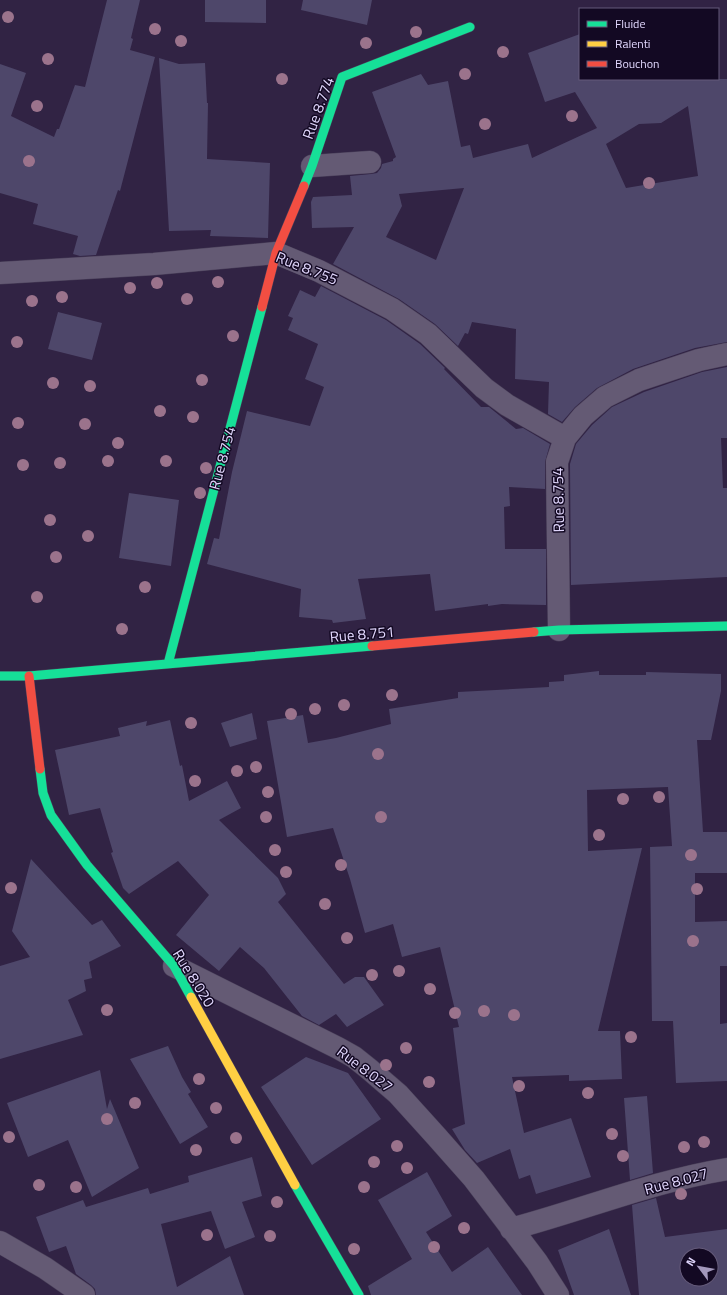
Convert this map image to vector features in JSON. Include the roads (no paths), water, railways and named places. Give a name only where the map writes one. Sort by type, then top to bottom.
[{"type":"street","name":"Rue 8.774","points":[[276,253],[312,166],[342,77],[470,27]]},
{"type":"street","points":[[312,166],[370,162]]},
{"type":"street","name":"Rue 8.755","points":[[0,273],[154,264],[276,253],[319,270],[392,309],[428,334],[484,388],[507,405],[565,438]]},
{"type":"street","name":"Rue 8.754","points":[[168,664],[276,253]]},
{"type":"street","name":"Rue 8.754","points":[[559,630],[557,462],[565,438],[583,416],[604,397],[639,380],[699,360],[727,354]]},
{"type":"street","name":"Rue 8.751","points":[[0,676],[28,676],[559,630],[727,626]]},
{"type":"street","name":"Rue 8.020","points":[[28,676],[43,794],[51,815],[87,865],[174,966],[287,1170],[359,1295]]},
{"type":"street","name":"Rue 8.027","points":[[174,966],[338,1048],[354,1057],[369,1069],[398,1094],[474,1179],[537,1262],[558,1295]]},
{"type":"street","name":"Rue 8.027","points":[[511,1229],[554,1218],[652,1187],[727,1169]]},
{"type":"street","points":[[0,1242],[46,1268],[84,1295]]}]
